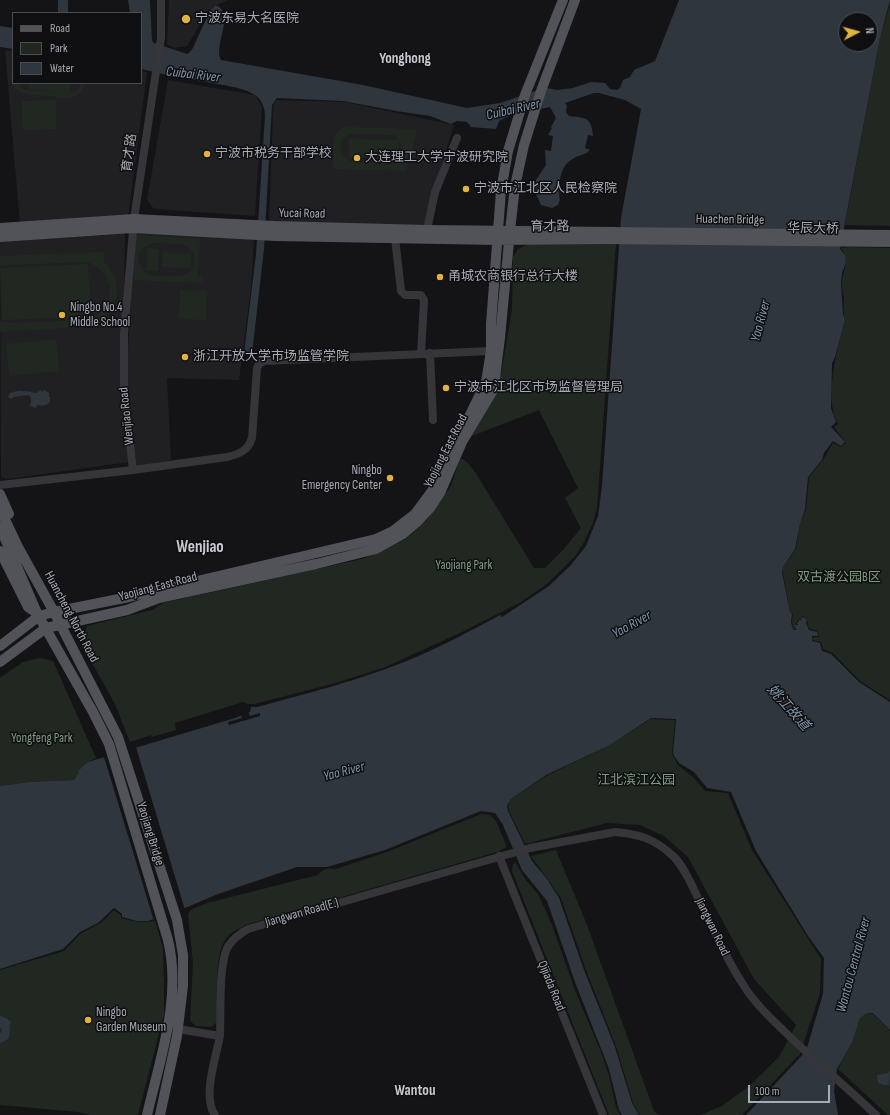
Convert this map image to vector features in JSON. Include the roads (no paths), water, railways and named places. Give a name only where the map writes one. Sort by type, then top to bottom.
[{"type":"main road","name":"Yaojiang East Road","points":[[38,614],[129,597],[376,539],[393,531],[415,514],[432,491],[455,438],[470,415],[486,382],[491,351],[490,324],[497,236],[508,151],[526,95],[563,0]]},
{"type":"main road","name":"Yaojiang East Road","points":[[46,628],[127,610],[159,598],[316,564],[376,549],[404,534],[430,508],[440,493],[462,442],[492,392],[500,338],[515,186],[524,145],[541,91],[575,0]]},
{"type":"main road","name":"Yucai Road","points":[[0,237],[133,224]]},
{"type":"main road","name":"Yucai Road","points":[[0,228],[133,224],[395,238],[604,236]]},
{"type":"main road","name":"Yucai Road","points":[[275,231],[427,230],[497,236]]},
{"type":"main road","points":[[854,239],[890,235]]},
{"type":"main road","name":"Huachen Bridge","points":[[604,236],[854,239]]},
{"type":"main road","points":[[854,239],[890,242]]},
{"type":"main road","points":[[0,494],[57,611]]},
{"type":"main road","name":"Huancheng North Road","points":[[0,509],[18,547],[64,623],[118,737]]},
{"type":"main road","name":"Huancheng North Road","points":[[0,527],[38,614],[109,744]]},
{"type":"main road","points":[[0,551],[28,607],[38,614],[0,646]]},
{"type":"main road","points":[[0,662],[46,628]]},
{"type":"main road","name":"Yaojiang Bridge","points":[[118,737],[177,920],[182,949],[183,970],[182,999],[178,1029]]},
{"type":"main road","name":"Yaojiang Bridge","points":[[109,744],[166,932],[171,955],[173,993],[168,1024],[147,1115]]},
{"type":"main road","points":[[160,1115],[178,1029]]},
{"type":"street","name":"育才路","points":[[133,224],[161,38],[161,0]]},
{"type":"street","points":[[427,230],[435,192],[457,138]]},
{"type":"street","name":"Wenjiao Road","points":[[133,224],[124,334],[124,390],[133,470]]},
{"type":"street","points":[[395,238],[401,291],[405,295],[421,295],[424,300],[421,354]]},
{"type":"street","points":[[0,485],[133,470],[227,457],[243,452],[250,445],[252,438],[257,368],[259,364],[264,361],[491,351]]},
{"type":"street","points":[[430,353],[434,420]]},
{"type":"street","name":"Jiangwan Road","points":[[511,854],[530,848],[615,832],[638,835],[658,844],[674,856],[688,876],[725,954],[754,1001],[793,1040],[876,1115]]},
{"type":"street","name":"Jiangwan Road(E.)","points":[[215,1115],[210,1104],[209,1088],[220,1036],[222,965],[228,946],[237,936],[248,929],[499,856],[511,854]]},
{"type":"street","name":"Qijiada Road","points":[[499,856],[603,1115]]},
{"type":"street","points":[[178,1029],[220,1036]]},
{"type":"water","points":[[58,0],[68,0],[68,12],[58,12]]},
{"type":"water","points":[[128,0],[150,0],[152,41],[187,54],[193,48],[211,10],[215,6],[218,6],[224,17],[219,48],[221,60],[363,85],[467,108],[500,103],[547,88],[557,90],[573,88],[591,82],[605,83],[610,89],[617,90],[620,88],[623,80],[630,77],[634,70],[655,61],[679,0],[890,0],[878,49],[878,12],[838,12],[838,52],[877,52],[840,249],[845,255],[846,262],[842,273],[841,284],[843,314],[845,320],[832,363],[831,408],[836,422],[831,427],[845,442],[841,446],[833,441],[824,453],[822,460],[808,477],[805,509],[800,524],[795,549],[783,567],[782,573],[790,612],[792,614],[791,622],[793,630],[796,630],[795,625],[798,625],[797,622],[801,620],[802,617],[807,619],[806,623],[809,630],[817,632],[818,636],[812,636],[812,641],[820,643],[822,651],[831,654],[859,682],[890,702],[890,1030],[873,1013],[867,1013],[860,1018],[852,1043],[837,1069],[834,1091],[838,1115],[746,1115],[806,1051],[823,994],[824,958],[808,936],[756,851],[731,792],[707,788],[694,772],[679,763],[673,754],[676,719],[651,718],[610,745],[546,775],[511,799],[507,806],[532,861],[547,879],[559,898],[584,970],[615,1047],[632,1103],[639,1115],[622,1115],[619,1110],[609,1069],[575,982],[547,901],[522,870],[503,825],[495,813],[481,811],[385,850],[327,867],[297,867],[218,894],[178,911],[148,921],[137,921],[122,917],[122,914],[114,908],[98,923],[80,932],[63,949],[0,969],[0,786],[29,782],[74,780],[79,773],[78,771],[88,762],[235,718],[250,712],[251,707],[257,707],[353,680],[421,655],[500,615],[502,617],[549,586],[570,566],[586,546],[598,516],[602,486],[621,218],[641,109],[625,100],[599,93],[594,93],[565,103],[567,106],[566,112],[569,116],[583,118],[589,121],[593,136],[588,135],[585,148],[590,150],[573,158],[564,168],[559,184],[560,200],[558,205],[552,208],[541,205],[536,194],[535,186],[536,180],[546,165],[545,150],[551,151],[553,136],[548,135],[556,118],[550,107],[511,115],[499,121],[496,129],[471,127],[467,122],[457,121],[451,124],[430,116],[343,101],[277,98],[272,105],[264,249],[252,354],[244,353],[256,254],[265,116],[264,107],[255,95],[229,86],[142,69],[142,12],[130,12]]},
{"type":"water","points":[[0,26],[12,28],[12,49],[0,47]]},
{"type":"water","points":[[41,390],[41,392],[44,390],[49,393],[50,400],[48,404],[37,405],[36,408],[30,406],[31,399],[28,395],[14,397],[11,399],[8,397],[10,393],[13,392],[23,391],[36,393]]},
{"type":"water","points":[[0,1016],[11,1022],[9,1037],[0,1043],[0,1033],[2,1030],[0,1028]]},
{"type":"water","points":[[890,1071],[889,1085],[878,1083],[877,1075],[888,1073]]},
{"type":"place","name":"宁波东易大名医院","points":[[186,19]]},
{"type":"place","name":"宁波市税务干部学校","points":[[207,154]]},
{"type":"place","name":"大连理工大学宁波研究院","points":[[357,158]]},
{"type":"place","name":"宁波市江北区人民检察院","points":[[466,189]]},
{"type":"place","name":"甬城农商银行总行大楼","points":[[440,277]]},
{"type":"place","name":"Ningbo No.4 Middle School","points":[[62,315]]},
{"type":"place","name":"浙江开放大学市场监管学院","points":[[185,357]]},
{"type":"place","name":"宁波市江北区市场监督管理局","points":[[446,388]]},
{"type":"place","name":"Ningbo Emergency Center","points":[[390,478]]},
{"type":"place","name":"Ningbo Garden Museum","points":[[88,1020]]},
{"type":"district","name":"Yonghong","points":[[405,59]]},
{"type":"district","name":"Wenjiao","points":[[200,548]]},
{"type":"district","name":"Wantou","points":[[415,1091]]},
{"type":"water label","name":"Cuibai River","points":[[193,75]]},
{"type":"water label","name":"Cuibai River","points":[[513,110]]},
{"type":"water label","name":"Yao River","points":[[761,321]]},
{"type":"water label","name":"Yao River","points":[[632,625]]},
{"type":"water label","name":"姚江故道","points":[[788,708]]},
{"type":"water label","name":"Yao River","points":[[344,772]]},
{"type":"water label","name":"Wantou Central River","points":[[854,965]]},
{"type":"park label","name":"Yaojiang Park","points":[[464,566]]},
{"type":"park label","name":"双古渡公园B区","points":[[839,578]]},
{"type":"park label","name":"Yongfeng Park","points":[[42,739]]},
{"type":"park label","name":"江北滨江公园","points":[[636,781]]}]
